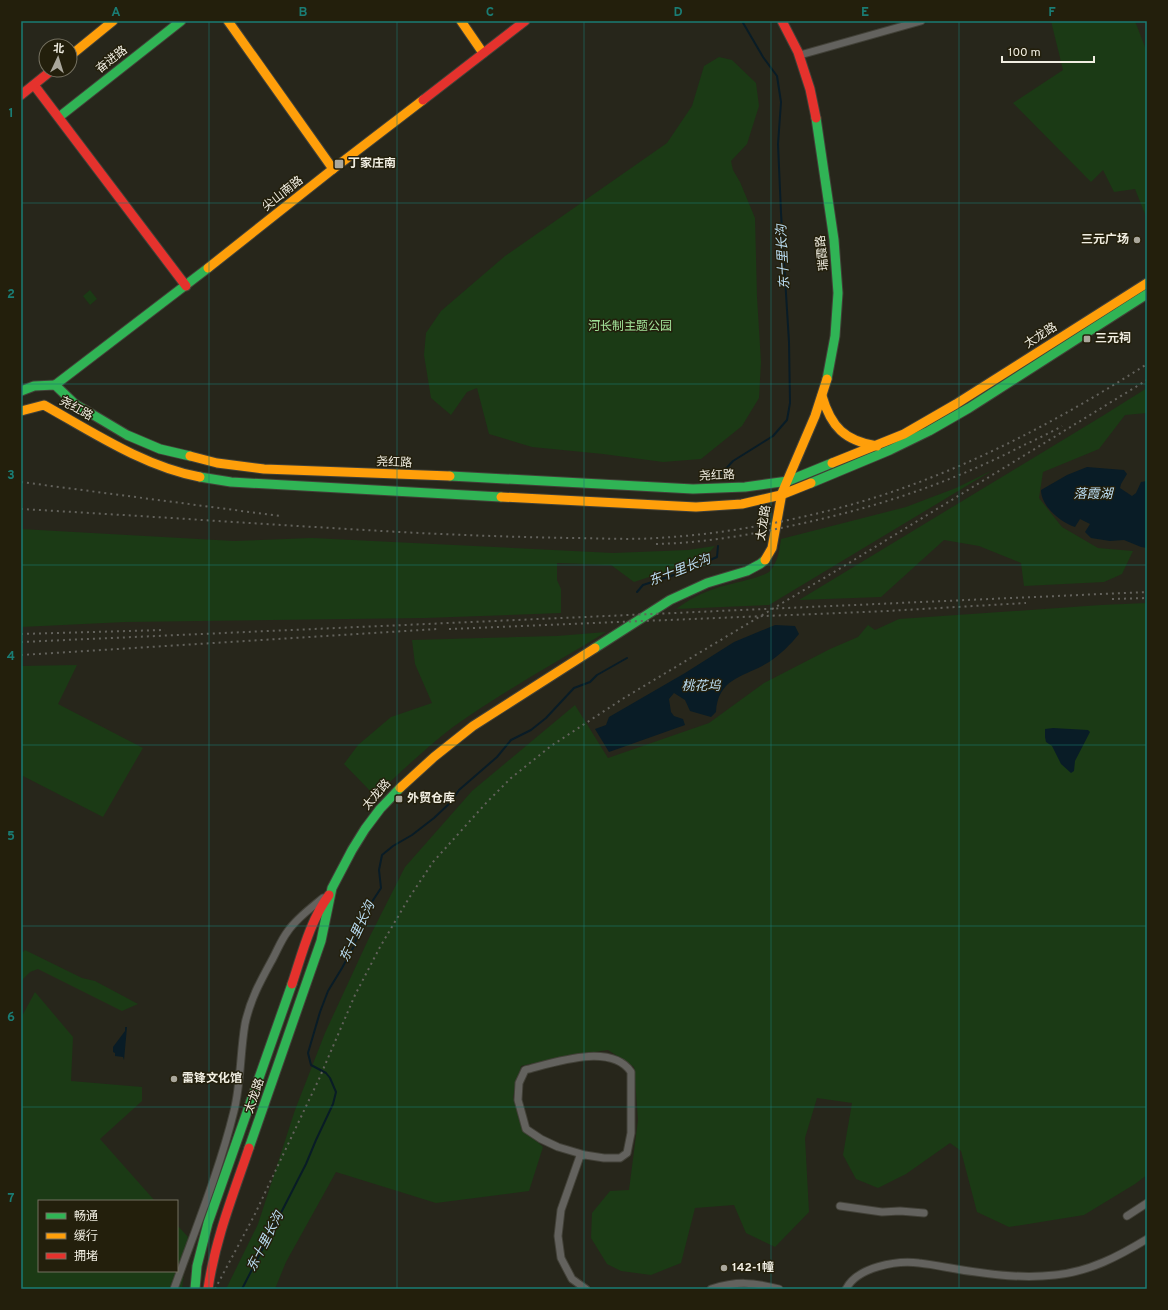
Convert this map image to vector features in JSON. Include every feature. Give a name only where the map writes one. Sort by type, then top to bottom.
[{"type":"street","points":[[78,49],[113,21]]},
{"type":"street","name":"奋进路","points":[[59,117],[181,21]]},
{"type":"street","points":[[228,21],[333,169]]},
{"type":"street","points":[[461,21],[483,53]]},
{"type":"street","name":"尖山南路","points":[[55,385],[186,286],[333,169],[525,21]]},
{"type":"street","name":"瑞霞路","points":[[782,21],[800,55],[814,112],[823,161],[837,277],[836,325],[831,360],[822,396],[788,481]]},
{"type":"street","points":[[800,55],[921,21]]},
{"type":"street","points":[[21,95],[42,78]]},
{"type":"street","points":[[34,85],[186,286]]},
{"type":"street","name":"太龙路","points":[[208,1289],[212,1262],[220,1231],[320,941],[328,911],[330,893],[354,846],[380,810],[413,774],[446,745],[473,726],[670,600],[701,586],[743,572],[765,560],[771,553],[777,508],[781,495],[788,481],[904,434],[956,404],[1147,283]]},
{"type":"street","name":"太龙路","points":[[781,495],[890,450],[929,431],[969,408],[1147,294]]},
{"type":"street","points":[[21,381],[34,386]]},
{"type":"street","name":"尧红路","points":[[21,391],[34,386],[55,385],[75,404],[128,435],[160,449],[217,463],[237,466],[272,470],[468,477],[693,489],[745,487],[788,481]]},
{"type":"street","points":[[822,396],[826,411],[836,426],[843,433],[858,442],[877,446]]},
{"type":"street","name":"尧红路","points":[[21,411],[44,405],[143,457],[184,473],[231,482],[696,507],[742,504],[781,495]]},
{"type":"street","points":[[195,1289],[197,1266],[208,1223],[308,937],[321,906],[330,893]]},
{"type":"street","points":[[174,1289],[204,1208],[221,1157],[234,1110],[239,1084],[245,1025],[255,991],[288,931],[305,913],[330,893]]},
{"type":"street","points":[[585,1155],[541,1139],[526,1129],[518,1100],[519,1083],[525,1070],[579,1058],[598,1056],[615,1059],[627,1066],[631,1072],[631,1133],[627,1153],[620,1158],[604,1158],[585,1155],[580,1156],[561,1210],[558,1236],[561,1258],[572,1279],[586,1289]]},
{"type":"street","points":[[1127,1216],[1147,1203]]},
{"type":"street","points":[[840,1206],[882,1212],[900,1211],[924,1213]]},
{"type":"street","points":[[846,1289],[850,1282],[868,1269],[896,1263],[918,1262],[976,1272],[1023,1277],[1056,1275],[1089,1268],[1120,1255],[1147,1239]]},
{"type":"street","points":[[711,1289],[743,1282],[779,1289]]},
{"type":"green space","points":[[1051,21],[1135,21],[1147,52],[1147,219],[1135,189],[1114,192],[1103,170],[1091,182],[1013,103],[1063,70]]},
{"type":"green space","name":"河长制主题公园","points":[[719,57],[732,60],[756,83],[759,106],[747,144],[731,161],[733,170],[740,182],[755,218],[757,297],[761,362],[759,398],[742,426],[701,459],[663,462],[532,447],[489,434],[477,388],[467,392],[451,415],[431,398],[424,355],[426,333],[441,311],[505,256],[667,143],[692,106],[704,66]]},
{"type":"green space","points":[[90,290],[97,299],[90,305],[83,296]]},
{"type":"green space","points":[[1147,388],[1147,413],[1125,415],[1099,449],[1043,472],[1039,498],[1062,527],[1098,548],[1133,551],[1122,574],[1104,582],[1024,586],[1021,563],[979,546],[944,540],[881,597],[799,600],[1104,415]]},
{"type":"green space","points":[[993,470],[769,605],[676,609],[691,599],[706,592],[766,574],[773,567],[776,560],[781,539],[906,507],[956,488]]},
{"type":"green space","points":[[21,529],[234,541],[312,538],[613,553],[688,550],[715,546],[703,559],[634,582],[611,565],[557,563],[557,580],[561,589],[561,613],[425,618],[125,622],[21,627]]},
{"type":"green space","points":[[1147,603],[1147,1175],[1135,1184],[1084,1215],[1009,1227],[977,1212],[961,1151],[950,1143],[906,1174],[878,1188],[856,1179],[843,1155],[852,1103],[817,1098],[805,1138],[809,1212],[775,1247],[746,1233],[734,1205],[695,1208],[681,1263],[651,1275],[621,1271],[607,1264],[591,1238],[592,1213],[610,1191],[629,1190],[638,1120],[634,1067],[608,1050],[561,1057],[521,1066],[513,1097],[521,1126],[543,1147],[529,1191],[436,1203],[336,1172],[286,1262],[275,1289],[226,1289],[258,1224],[295,1110],[325,1033],[368,940],[405,867],[472,791],[575,705],[608,758],[709,723],[764,683],[830,649],[858,637],[868,625],[875,630],[899,619]]},
{"type":"green space","points":[[606,632],[509,690],[453,727],[413,760],[375,796],[344,764],[358,745],[391,717],[432,703],[415,664],[412,640],[557,636]]},
{"type":"green space","points":[[77,665],[58,704],[143,748],[103,817],[21,775],[21,666]]},
{"type":"green space","points":[[25,950],[82,978],[95,981],[138,1004],[122,1011],[38,969],[30,972],[21,981],[21,954]]},
{"type":"green space","points":[[35,992],[73,1037],[71,1081],[142,1087],[142,1101],[100,1139],[154,1200],[38,1200],[38,1272],[178,1272],[178,1226],[188,1237],[182,1289],[21,1289],[21,1018]]},
{"type":"water","name":"落霞湖","points":[[1087,467],[1124,470],[1127,474],[1120,488],[1132,496],[1136,493],[1141,482],[1147,481],[1147,548],[1124,540],[1110,541],[1091,538],[1085,532],[1090,524],[1080,519],[1075,527],[1069,525],[1052,513],[1044,502],[1041,490],[1067,475]]},
{"type":"water","name":"桃花坞","points":[[775,625],[795,626],[799,634],[785,649],[769,662],[742,675],[727,685],[718,700],[716,712],[711,717],[690,711],[685,700],[674,693],[669,699],[671,712],[674,716],[683,719],[685,725],[609,752],[595,729],[606,725],[609,717],[685,673],[734,642]]},
{"type":"water","points":[[1045,729],[1088,730],[1090,732],[1075,761],[1074,771],[1071,773],[1061,764],[1052,746],[1046,742]]},
{"type":"water","points":[[125,1027],[127,1027],[124,1060],[123,1057],[115,1056],[113,1047],[125,1031]]},
{"type":"waterway","name":"东十里长沟","points":[[722,473],[733,461],[773,436],[787,420],[790,403],[789,342],[778,144],[781,102],[777,76],[763,57],[742,21]]},
{"type":"waterway","name":"东十里长沟","points":[[637,592],[643,585],[680,573],[717,557],[718,546]]},
{"type":"waterway","name":"东十里长沟","points":[[242,1289],[306,1164],[333,1104],[336,1092],[330,1078],[326,1073],[311,1065],[308,1053],[328,991],[354,946],[364,914],[381,888],[379,870],[382,855],[434,818],[451,802],[459,790],[497,757],[511,740],[531,730],[546,718],[574,688],[590,682],[597,675],[627,658]]},
{"type":"railway","points":[[21,509],[485,536],[635,539],[677,537],[718,532],[759,526],[819,513],[863,501],[948,471],[1070,411],[1147,364]]},
{"type":"railway","points":[[215,1289],[254,1216],[319,1079],[355,995],[380,947],[409,898],[433,862],[487,802],[511,778],[551,746],[624,698],[849,563],[1147,380]]},
{"type":"railway","points":[[656,544],[726,538],[795,525],[854,511],[940,483],[996,459],[1062,426]]},
{"type":"railway","points":[[21,482],[280,516]]},
{"type":"railway","points":[[21,642],[1147,592]]},
{"type":"railway","points":[[1112,599],[1147,598]]},
{"type":"railway","points":[[449,629],[887,611],[1026,603]]},
{"type":"railway","points":[[21,655],[437,629]]},
{"type":"railway","points":[[21,634],[165,630]]},
{"type":"traffic: fast","points":[[59,117],[181,21]]},
{"type":"traffic: fast","points":[[816,118],[834,240],[838,293],[835,336],[827,379]]},
{"type":"traffic: fast","points":[[55,385],[208,268]]},
{"type":"traffic: fast","points":[[811,483],[890,450],[929,431],[969,408],[1147,294]]},
{"type":"traffic: fast","points":[[21,391],[34,386],[55,385],[75,404],[127,435],[160,449],[190,456]]},
{"type":"traffic: fast","points":[[450,476],[693,489],[745,487],[788,481],[832,463]]},
{"type":"traffic: fast","points":[[200,477],[231,482],[501,497]]},
{"type":"traffic: fast","points":[[595,648],[670,600],[707,583],[747,571],[765,560]]},
{"type":"traffic: fast","points":[[249,1148],[321,941],[332,888],[365,829],[380,809],[400,788]]},
{"type":"traffic: fast","points":[[195,1289],[197,1266],[208,1223],[292,984]]},
{"type":"traffic: slow","points":[[78,49],[113,21]]},
{"type":"traffic: slow","points":[[228,21],[333,169]]},
{"type":"traffic: slow","points":[[461,21],[483,53]]},
{"type":"traffic: slow","points":[[208,268],[423,100]]},
{"type":"traffic: slow","points":[[832,463],[904,434],[956,404],[1147,283]]},
{"type":"traffic: slow","points":[[765,560],[772,548],[782,493],[815,416],[827,379]]},
{"type":"traffic: slow","points":[[822,396],[830,416],[841,431],[856,440],[877,446]]},
{"type":"traffic: slow","points":[[21,411],[44,405],[139,457],[179,472],[200,477]]},
{"type":"traffic: slow","points":[[190,456],[217,463],[264,469],[450,476]]},
{"type":"traffic: slow","points":[[501,497],[696,507],[742,504],[781,495],[811,483]]},
{"type":"traffic: slow","points":[[400,788],[434,757],[473,726],[595,648]]},
{"type":"traffic: jam","points":[[423,100],[525,21]]},
{"type":"traffic: jam","points":[[782,21],[798,52],[810,89],[816,118]]},
{"type":"traffic: jam","points":[[21,95],[42,78]]},
{"type":"traffic: jam","points":[[34,85],[186,286]]},
{"type":"traffic: jam","points":[[292,984],[312,927],[322,905],[329,895]]},
{"type":"traffic: jam","points":[[208,1289],[220,1235],[249,1148]]},
{"type":"place","name":"丁家庄南","points":[[339,164]]},
{"type":"place","name":"三元广场","points":[[1137,240]]},
{"type":"place","name":"三元祠","points":[[1087,339]]},
{"type":"place","name":"外贸仓库","points":[[399,799]]},
{"type":"place","name":"雷锋文化馆","points":[[174,1079]]},
{"type":"place","name":"142-1幢","points":[[724,1268]]}]
